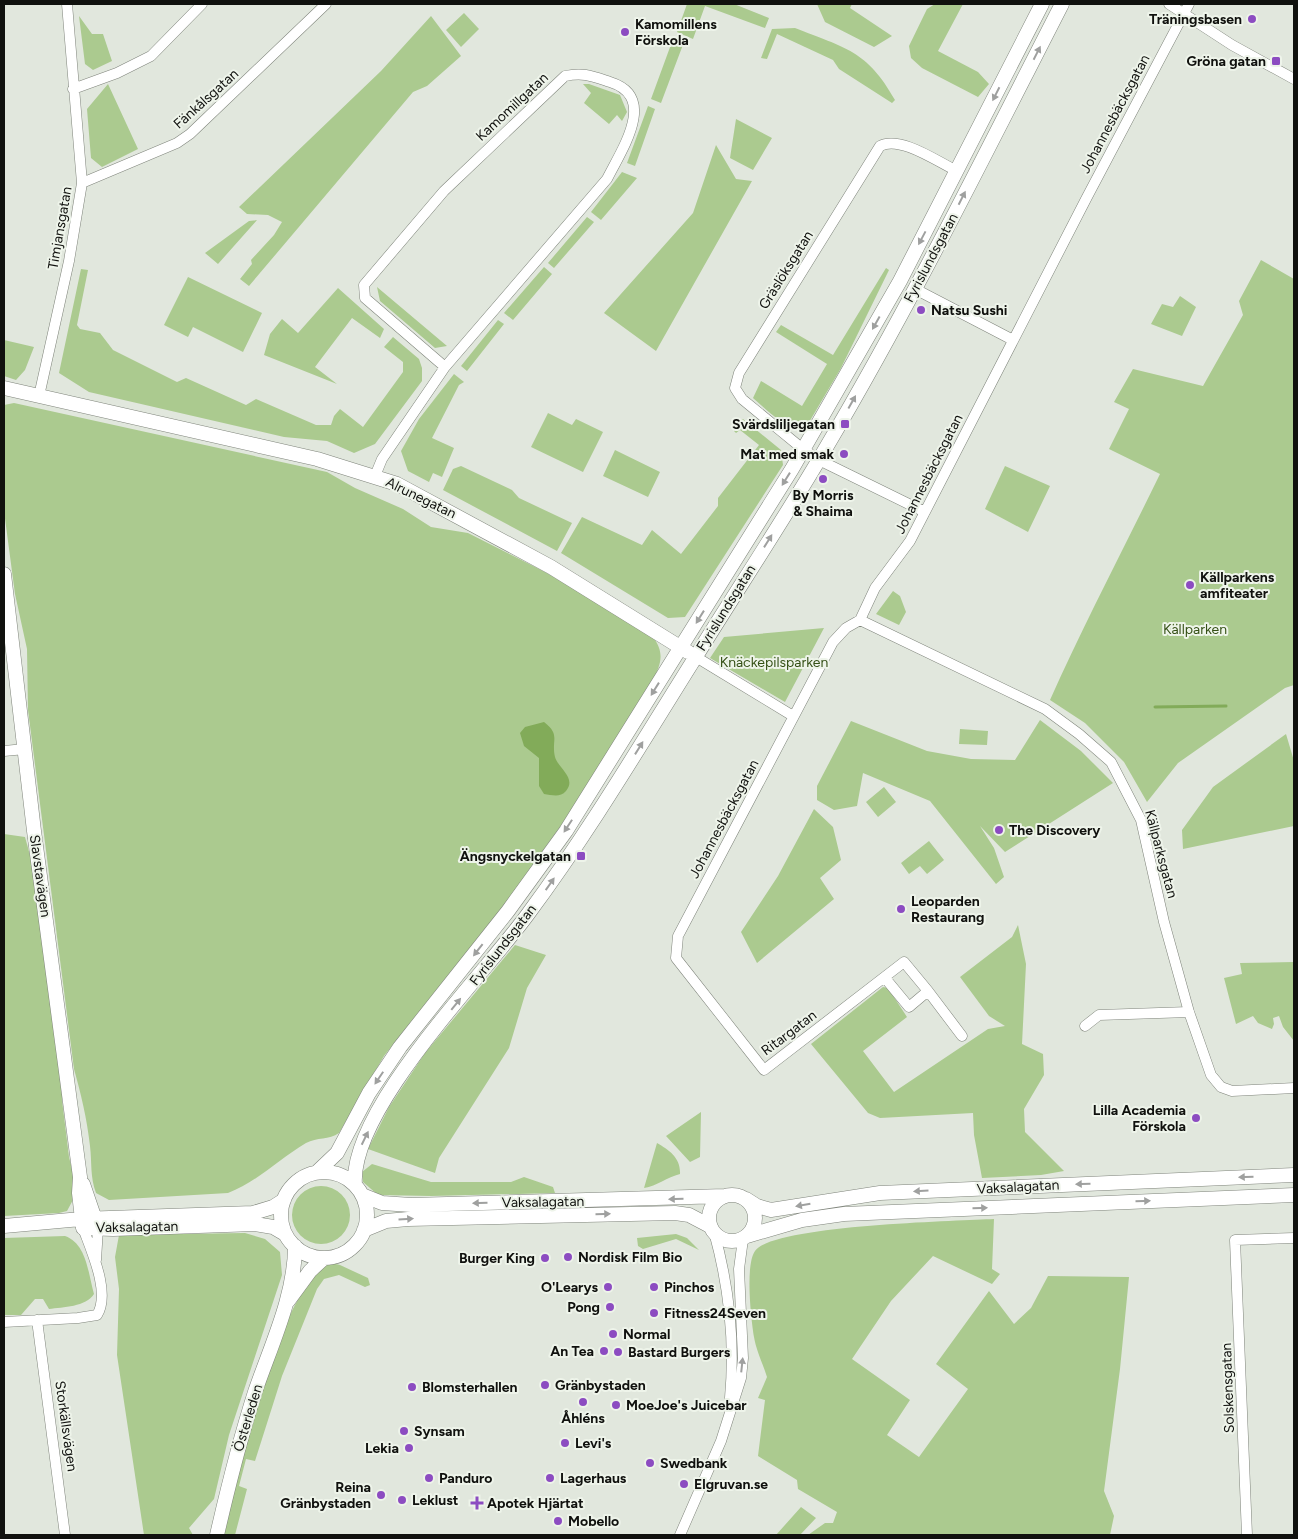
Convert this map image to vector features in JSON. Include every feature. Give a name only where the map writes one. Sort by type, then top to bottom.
[{"type":"main road","name":"Fyrislundsgatan","points":[[317,1172],[337,1153],[369,1093],[400,1046],[508,912],[566,831],[804,450],[900,281],[1042,4]]},
{"type":"main road","name":"Fyrislundsgatan","points":[[359,1190],[355,1170],[361,1145],[396,1083],[414,1055],[522,923],[587,832],[819,460],[915,289],[1062,4]]},
{"type":"main road","name":"Alrunegatan","points":[[4,388],[317,459],[375,476],[434,502],[551,567],[696,657]]},
{"type":"main road","name":"Slavstavägen","points":[[4,574],[24,749],[80,1176],[82,1223]]},
{"type":"main road","points":[[317,1172],[334,1173],[359,1190],[367,1212],[364,1230],[356,1244],[347,1251],[324,1258],[308,1255],[295,1246],[286,1234],[281,1220],[284,1200],[293,1184],[317,1172]]},
{"type":"main road","name":"Vaksalagatan","points":[[746,1199],[771,1210],[880,1193],[1294,1175]]},
{"type":"main road","name":"Slavstavägen","points":[[80,1176],[97,1223]]},
{"type":"main road","name":"Vaksalagatan","points":[[359,1190],[382,1203],[412,1205],[725,1196]]},
{"type":"main road","points":[[732,1195],[746,1199],[756,1218],[752,1231],[745,1238],[730,1241],[718,1237],[712,1229],[711,1208],[725,1196],[732,1195]]},
{"type":"main road","name":"Vaksalagatan","points":[[745,1238],[802,1220],[844,1214],[1294,1195]]},
{"type":"main road","name":"Vaksalagatan","points":[[97,1223],[253,1213],[273,1207],[284,1200]]},
{"type":"main road","name":"Vaksalagatan","points":[[364,1230],[386,1221],[408,1219],[675,1213],[689,1215],[712,1229]]},
{"type":"main road","name":"Vaksalagatan","points":[[10,1225],[82,1223],[255,1224],[273,1227],[286,1234]]},
{"type":"main road","name":"Österleden","points":[[217,1535],[245,1424],[286,1304],[294,1263],[295,1246]]},
{"type":"main road","name":"Österleden","points":[[286,1304],[310,1271],[324,1258]]},
{"type":"street","name":"Timjansgatan","points":[[39,396],[69,261],[82,183],[67,4]]},
{"type":"street","points":[[73,89],[117,73],[151,56],[202,4]]},
{"type":"street","name":"Fänkålsgatan","points":[[82,183],[177,143],[190,134],[326,4]]},
{"type":"street","points":[[1170,4],[1240,50],[1294,79]]},
{"type":"street","name":"Johannesbäcksgatan","points":[[676,943],[833,642],[846,628],[860,620],[875,588],[899,557],[925,512],[1189,4]]},
{"type":"street","name":"Kamomillgatan","points":[[375,476],[382,459],[445,367],[607,179],[623,148],[635,116],[633,98],[622,86],[580,73],[565,76],[444,191],[364,285],[365,298],[445,367]]},
{"type":"street","name":"Gräslöksgatan","points":[[819,460],[804,450],[737,394],[735,388],[739,373],[880,146],[886,143],[901,144],[957,171]]},
{"type":"street","points":[[915,289],[1013,340]]},
{"type":"street","points":[[819,460],[925,512]]},
{"type":"street","name":"Källparksgatan","points":[[860,620],[1045,710],[1079,734],[1111,762],[1141,820],[1164,922],[1190,1012],[1211,1075],[1222,1087],[1238,1091],[1294,1088]]},
{"type":"street","name":"Alrunegatan","points":[[696,657],[793,716]]},
{"type":"street","points":[[4,751],[24,749]]},
{"type":"street","name":"Ritargatan","points":[[676,943],[676,958],[764,1070],[904,962],[962,1036]]},
{"type":"street","points":[[885,978],[909,1006],[928,991]]},
{"type":"street","points":[[1085,1026],[1100,1015],[1190,1012]]},
{"type":"street","points":[[4,1322],[97,1315],[101,1308],[102,1295],[96,1264],[82,1223]]},
{"type":"street","points":[[96,1264],[97,1223]]},
{"type":"street","points":[[712,1229],[727,1287],[731,1358],[729,1412]]},
{"type":"street","points":[[680,1535],[721,1441],[741,1378],[743,1358],[739,1269],[745,1238]]},
{"type":"street","name":"Solskensgatan","points":[[1247,1535],[1235,1240],[1294,1238]]},
{"type":"street","name":"Storkällsvägen","points":[[37,1320],[65,1535]]},
{"type":"green space","points":[[687,4],[734,4],[769,18],[765,28],[705,6],[693,39],[677,32]]},
{"type":"green space","points":[[817,4],[852,4],[850,8],[892,36],[874,47],[825,22]]},
{"type":"green space","points":[[935,4],[963,4],[938,51],[978,72],[989,84],[978,97],[922,68],[911,58],[909,46],[927,9]]},
{"type":"green space","points":[[464,13],[479,29],[461,47],[446,30]]},
{"type":"green space","points":[[79,16],[92,34],[103,34],[112,61],[93,70],[85,64]]},
{"type":"green space","points":[[431,16],[461,56],[427,86],[413,92],[249,286],[240,279],[252,264],[251,260],[274,235],[282,222],[268,215],[247,214],[239,207],[381,71]]},
{"type":"green space","points":[[795,28],[841,46],[853,53],[875,70],[895,100],[892,103],[839,69],[833,60],[777,34],[767,59],[761,58],[772,29]]},
{"type":"green space","points":[[673,39],[684,42],[661,103],[651,99]]},
{"type":"green space","points":[[108,84],[138,149],[102,167],[91,158],[87,109]]},
{"type":"green space","points":[[583,84],[589,84],[620,95],[627,112],[622,121],[617,115],[609,124],[584,103],[591,93]]},
{"type":"green space","points":[[648,106],[655,109],[635,166],[627,163]]},
{"type":"green space","points":[[736,119],[772,138],[753,170],[730,158]]},
{"type":"green space","points":[[716,145],[736,179],[752,181],[656,351],[604,313],[693,213]]},
{"type":"green space","points":[[622,172],[637,178],[601,220],[591,212]]},
{"type":"green space","points":[[587,217],[594,222],[554,268],[548,263]]},
{"type":"green space","points":[[257,220],[218,264],[205,253],[249,221]]},
{"type":"green space","name":"Källparken","points":[[1261,260],[1294,279],[1294,685],[1285,688],[1178,763],[1147,802],[1124,762],[1085,723],[1050,700],[1160,474],[1109,449],[1129,409],[1114,402],[1133,369],[1203,386],[1243,315],[1239,301]]},
{"type":"green space","points":[[544,267],[552,274],[513,320],[504,313]]},
{"type":"green space","points":[[886,268],[889,270],[841,368],[808,424],[791,425],[784,422],[753,398],[761,381],[802,406],[827,364],[776,332],[781,325],[833,355]]},
{"type":"green space","points":[[81,269],[88,270],[77,325],[80,329],[100,333],[113,350],[177,382],[186,378],[246,405],[256,399],[316,425],[331,425],[334,416],[340,409],[363,427],[403,372],[403,362],[384,347],[393,337],[419,359],[422,368],[422,381],[375,444],[354,453],[327,441],[284,437],[89,392],[59,373]]},
{"type":"green space","points":[[188,277],[262,313],[243,352],[193,327],[188,337],[164,325]]},
{"type":"green space","points":[[377,287],[447,346],[435,348],[380,301]]},
{"type":"green space","points":[[338,288],[384,329],[380,338],[352,318],[315,367],[337,384],[264,355],[270,334],[282,319],[298,333]]},
{"type":"green space","points":[[1180,296],[1196,307],[1182,336],[1151,324],[1162,304],[1173,307]]},
{"type":"green space","points":[[498,320],[504,324],[467,371],[461,366]]},
{"type":"green space","points":[[4,340],[34,347],[25,370],[16,380],[4,376]]},
{"type":"green space","points":[[454,374],[464,382],[459,385],[432,438],[454,448],[442,477],[433,473],[429,482],[408,471],[401,451],[419,419]]},
{"type":"green space","points":[[14,403],[327,472],[355,488],[403,509],[431,527],[468,533],[547,573],[653,637],[659,648],[660,664],[653,680],[562,824],[504,905],[384,1056],[339,1133],[331,1137],[306,1143],[249,1183],[228,1193],[109,1200],[96,1193],[94,1187],[87,1126],[74,1069],[28,710],[27,649],[15,594],[4,511],[4,405]]},
{"type":"green space","points":[[548,413],[572,425],[576,419],[603,432],[583,472],[531,447]]},
{"type":"green space","points":[[743,419],[781,450],[783,465],[685,617],[668,618],[561,553],[582,517],[642,545],[652,530],[681,554],[718,506],[718,498],[759,445],[740,430],[736,433],[734,431]]},
{"type":"green space","points":[[615,450],[660,472],[648,497],[603,476]]},
{"type":"green space","points":[[461,466],[512,490],[519,498],[572,523],[557,551],[443,490],[453,469]]},
{"type":"green space","points":[[1005,466],[1050,486],[1028,532],[985,509]]},
{"type":"green space","points":[[893,591],[900,596],[906,612],[899,625],[876,614]]},
{"type":"green space","name":"Knäckepilsparken","points":[[824,628],[785,702],[710,658],[724,637]]},
{"type":"green space","points":[[1040,720],[1081,751],[1113,783],[1005,852],[980,826],[994,848],[1004,877],[996,884],[930,801],[863,773],[857,806],[834,810],[817,800],[817,786],[851,721],[927,751],[971,759],[1015,760]]},
{"type":"green space","points":[[960,729],[988,731],[987,745],[959,744]]},
{"type":"green space","points":[[1286,734],[1294,761],[1294,826],[1183,849],[1182,830],[1213,787]]},
{"type":"green space","points":[[884,787],[896,802],[878,817],[866,802]]},
{"type":"green space","points":[[814,809],[833,827],[841,860],[820,878],[834,899],[757,963],[741,932],[778,876]]},
{"type":"green space","points":[[4,834],[25,837],[35,873],[63,1079],[62,1100],[69,1157],[75,1181],[74,1198],[67,1211],[59,1213],[4,1216]]},
{"type":"green space","points":[[929,841],[944,860],[927,874],[920,866],[909,874],[901,863]]},
{"type":"green space","points":[[1018,925],[1026,964],[1022,1044],[1043,1054],[1044,1075],[1024,1109],[1025,1132],[1064,1171],[1041,1175],[982,1178],[974,1135],[973,1113],[880,1118],[868,1113],[811,1044],[883,987],[888,988],[907,1017],[863,1051],[894,1092],[988,1029],[1005,1026],[989,1016],[960,977],[1012,937]]},
{"type":"green space","points":[[515,945],[546,955],[527,988],[509,1048],[439,1158],[435,1173],[368,1149],[389,1107],[425,1053]]},
{"type":"green space","points":[[1294,962],[1294,1041],[1283,1027],[1279,1016],[1273,1018],[1274,1024],[1272,1029],[1258,1023],[1253,1016],[1236,1024],[1224,978],[1242,974],[1240,963]]},
{"type":"green space","points":[[701,1112],[700,1157],[690,1162],[666,1136]]},
{"type":"green space","points":[[657,1143],[670,1152],[679,1163],[680,1174],[644,1188]]},
{"type":"green space","points":[[372,1164],[431,1182],[511,1182],[524,1177],[553,1187],[555,1193],[431,1196],[378,1195],[363,1182],[362,1172]]},
{"type":"green space","points":[[315,1186],[327,1186],[342,1194],[350,1209],[350,1221],[342,1236],[327,1244],[315,1244],[300,1236],[292,1221],[292,1209],[300,1194]]},
{"type":"green space","points":[[994,1219],[992,1269],[1000,1274],[992,1284],[933,1256],[891,1301],[852,1359],[910,1400],[887,1435],[919,1457],[968,1389],[936,1364],[989,1291],[1014,1324],[1031,1308],[1048,1276],[1129,1277],[1120,1369],[1104,1491],[1114,1516],[1110,1535],[808,1535],[825,1523],[833,1523],[837,1512],[798,1489],[797,1480],[758,1456],[765,1400],[758,1398],[767,1377],[755,1342],[751,1318],[749,1280],[752,1258],[755,1251],[769,1242],[795,1235],[829,1230],[907,1223]]},
{"type":"green space","points":[[245,1233],[265,1239],[280,1252],[282,1275],[229,1435],[214,1499],[189,1528],[193,1535],[144,1535],[117,1355],[119,1289],[115,1257],[119,1235]]},
{"type":"green space","points":[[676,1234],[687,1238],[699,1250],[676,1239],[643,1249],[638,1246],[637,1238]]},
{"type":"green space","points":[[65,1236],[78,1245],[86,1260],[94,1294],[86,1302],[80,1304],[49,1309],[43,1299],[35,1299],[21,1315],[4,1315],[4,1238]]},
{"type":"green space","points":[[332,1263],[368,1278],[370,1285],[365,1287],[339,1275],[324,1279],[317,1289],[282,1376],[255,1461],[246,1459],[239,1486],[247,1489],[235,1535],[223,1535],[249,1430],[278,1342],[295,1305],[313,1277]]},
{"type":"green space","points":[[801,1507],[816,1518],[800,1535],[776,1535]]},
{"type":"shaded area","points":[[544,722],[554,734],[555,757],[568,777],[569,786],[564,793],[559,795],[544,794],[539,786],[539,758],[524,746],[520,733],[525,727]]},
{"type":"waterway","points":[[1155,707],[1226,706]]},
{"type":"place","name":"Träningsbasen","points":[[1252,19]]},
{"type":"place","name":"Kamomillens Förskola","points":[[625,32]]},
{"type":"place","name":"Gröna gatan","points":[[1276,61]]},
{"type":"place","name":"Natsu Sushi","points":[[921,310]]},
{"type":"place","name":"Svärdsliljegatan","points":[[845,424]]},
{"type":"place","name":"Mat med smak","points":[[844,454]]},
{"type":"place","name":"By Morris & Shaima","points":[[823,479]]},
{"type":"place","name":"Källparkens amfiteater","points":[[1190,585]]},
{"type":"place","name":"The Discovery","points":[[999,830]]},
{"type":"place","name":"Ängsnyckelgatan","points":[[581,856]]},
{"type":"place","name":"Leoparden Restaurang","points":[[901,909]]},
{"type":"place","name":"Lilla Academia Förskola","points":[[1196,1118]]},
{"type":"place","name":"Nordisk Film Bio","points":[[568,1257]]},
{"type":"place","name":"Burger King","points":[[545,1258]]},
{"type":"place","name":"O'Learys","points":[[608,1287]]},
{"type":"place","name":"Pinchos","points":[[654,1287]]},
{"type":"place","name":"Pong","points":[[610,1307]]},
{"type":"place","name":"Fitness24Seven","points":[[654,1313]]},
{"type":"place","name":"Normal","points":[[613,1334]]},
{"type":"place","name":"An Tea","points":[[604,1351]]},
{"type":"place","name":"Bastard Burgers","points":[[618,1352]]},
{"type":"place","name":"Gränbystaden","points":[[545,1385]]},
{"type":"place","name":"Blomsterhallen","points":[[412,1387]]},
{"type":"place","name":"Åhléns","points":[[583,1402]]},
{"type":"place","name":"MoeJoe's Juicebar","points":[[616,1405]]},
{"type":"place","name":"Synsam","points":[[404,1431]]},
{"type":"place","name":"Levi's","points":[[565,1443]]},
{"type":"place","name":"Lekia","points":[[409,1448]]},
{"type":"place","name":"Swedbank","points":[[650,1463]]},
{"type":"place","name":"Panduro","points":[[429,1478]]},
{"type":"place","name":"Lagerhaus","points":[[550,1478]]},
{"type":"place","name":"Elgruvan.se","points":[[684,1484]]},
{"type":"place","name":"Reina Gränbystaden","points":[[381,1495]]},
{"type":"place","name":"Leklust","points":[[402,1500]]},
{"type":"place","name":"Apotek Hjärtat","points":[[477,1503]]},
{"type":"place","name":"Mobello","points":[[558,1521]]}]
